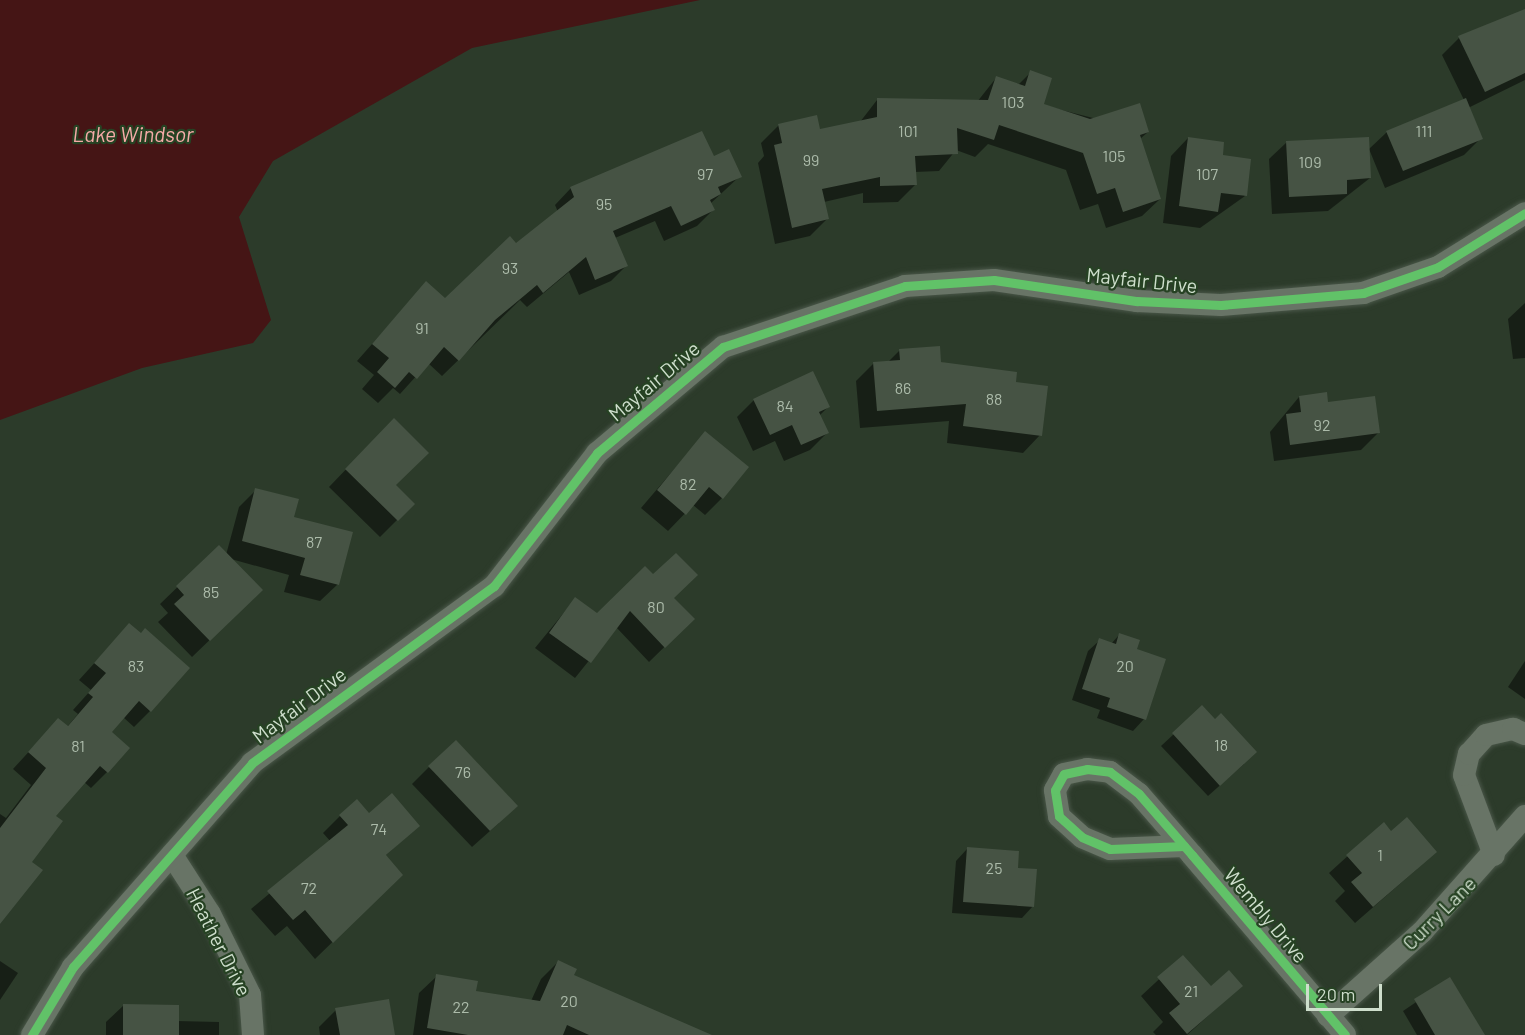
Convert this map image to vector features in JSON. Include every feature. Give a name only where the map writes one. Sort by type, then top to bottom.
[{"type":"street","name":"Mayfair Drive","points":[[32,1035],[73,967],[252,763],[494,586],[597,453],[723,347],[905,286],[994,280],[1137,301],[1221,305],[1363,293],[1438,267],[1525,213]]},
{"type":"street","points":[[1494,855],[1464,775],[1469,754],[1486,735],[1513,729],[1525,735]]},
{"type":"street","name":"Wembly Drive","points":[[1184,846],[1110,849],[1082,837],[1059,816],[1055,790],[1064,774],[1087,769],[1110,772],[1139,794],[1184,846],[1328,1016],[1345,1035]]},
{"type":"street","name":"Curry Lane","points":[[1328,1016],[1422,932],[1494,855],[1525,816]]},
{"type":"street","name":"Heather Drive","points":[[172,855],[210,914],[250,995],[253,1035]]},
{"type":"water","name":"Lake Windsor","points":[[0,0],[700,0],[472,48],[273,161],[239,217],[271,320],[253,343],[142,368],[0,420]]},
{"type":"building","points":[[1525,9],[1525,73],[1485,92],[1458,36]]},
{"type":"building","points":[[1030,70],[1052,78],[1044,104],[1090,119],[1140,103],[1149,132],[1140,135],[1161,199],[1123,212],[1115,188],[1097,194],[1083,153],[999,125],[994,140],[957,128],[958,154],[915,156],[917,185],[880,186],[880,177],[822,189],[829,219],[792,228],[774,145],[782,143],[778,124],[817,115],[820,129],[877,117],[877,98],[988,100],[996,76],[1025,86]]},
{"type":"building","points":[[1466,98],[1483,139],[1403,171],[1386,131]]},
{"type":"building","points":[[702,131],[714,156],[729,149],[742,177],[718,187],[721,194],[710,200],[715,210],[681,226],[671,206],[613,231],[628,266],[595,280],[586,257],[543,293],[537,285],[495,320],[459,361],[444,347],[417,379],[409,372],[395,388],[377,372],[389,358],[372,344],[426,281],[445,298],[510,236],[516,243],[574,197],[570,187]]},
{"type":"building","points":[[1188,137],[1224,142],[1223,155],[1251,159],[1247,196],[1221,193],[1218,212],[1179,206]]},
{"type":"building","points":[[1369,137],[1371,178],[1347,180],[1347,194],[1289,197],[1286,141]]},
{"type":"building","points":[[940,346],[941,362],[1017,372],[1016,382],[1048,386],[1042,436],[963,426],[966,404],[877,411],[873,362],[900,360],[899,349]]},
{"type":"building","points":[[813,371],[830,407],[819,412],[829,433],[801,445],[792,425],[770,435],[753,399]]},
{"type":"building","points":[[1327,392],[1328,402],[1375,396],[1380,433],[1290,445],[1286,414],[1301,412],[1299,396]]},
{"type":"building","points":[[394,418],[429,453],[396,485],[415,504],[398,521],[345,469]]},
{"type":"building","points":[[705,431],[749,467],[723,499],[709,487],[686,515],[657,490]]},
{"type":"building","points":[[255,488],[299,499],[294,517],[353,532],[339,585],[300,575],[305,558],[242,541]]},
{"type":"building","points":[[219,545],[263,590],[210,641],[174,604],[184,595],[176,586]]},
{"type":"building","points":[[676,553],[698,575],[674,598],[695,619],[665,648],[630,611],[591,663],[549,633],[575,597],[597,613],[645,566],[653,574]]},
{"type":"building","points":[[129,623],[141,633],[145,628],[190,668],[151,712],[139,701],[112,732],[130,748],[108,773],[100,766],[56,816],[63,821],[32,862],[43,870],[0,924],[0,828],[46,768],[28,752],[58,718],[68,726],[93,697],[88,693],[106,673],[94,663]]},
{"type":"building","points":[[1119,633],[1140,640],[1137,649],[1166,659],[1146,720],[1107,707],[1110,698],[1082,689],[1099,638],[1116,644]]},
{"type":"building","points":[[1202,705],[1215,719],[1221,713],[1257,752],[1220,786],[1172,733]]},
{"type":"building","points":[[456,740],[518,806],[490,831],[428,766]]},
{"type":"building","points":[[392,793],[420,826],[386,855],[403,875],[333,943],[305,910],[293,920],[267,891],[348,825],[339,815],[357,799],[369,813]]},
{"type":"building","points":[[1407,817],[1437,852],[1373,907],[1351,882],[1362,873],[1346,855],[1384,822],[1391,831]]},
{"type":"building","points":[[967,847],[1019,851],[1018,868],[1037,869],[1034,907],[963,902]]},
{"type":"building","points":[[1183,955],[1211,986],[1229,970],[1243,986],[1187,1034],[1169,1013],[1180,1004],[1157,977]]},
{"type":"building","points":[[558,960],[577,969],[574,975],[712,1035],[589,1035],[567,1025],[563,1035],[468,1035],[427,1028],[436,974],[478,981],[476,991],[540,1001]]},
{"type":"building","points":[[1450,977],[1485,1035],[1435,1035],[1414,999]]},
{"type":"building","points":[[389,999],[395,1035],[340,1035],[335,1008]]},
{"type":"building","points":[[123,1004],[179,1005],[179,1035],[123,1035]]},
{"type":"cycle path","points":[[32,1035],[73,967],[252,763],[494,586],[597,453],[723,347],[905,286],[994,280],[1137,301],[1221,305],[1363,293],[1438,267],[1525,213]]},
{"type":"cycle path","points":[[1184,846],[1110,849],[1082,837],[1059,816],[1055,790],[1064,774],[1087,769],[1110,772],[1139,794],[1192,855],[1345,1035]]}]
